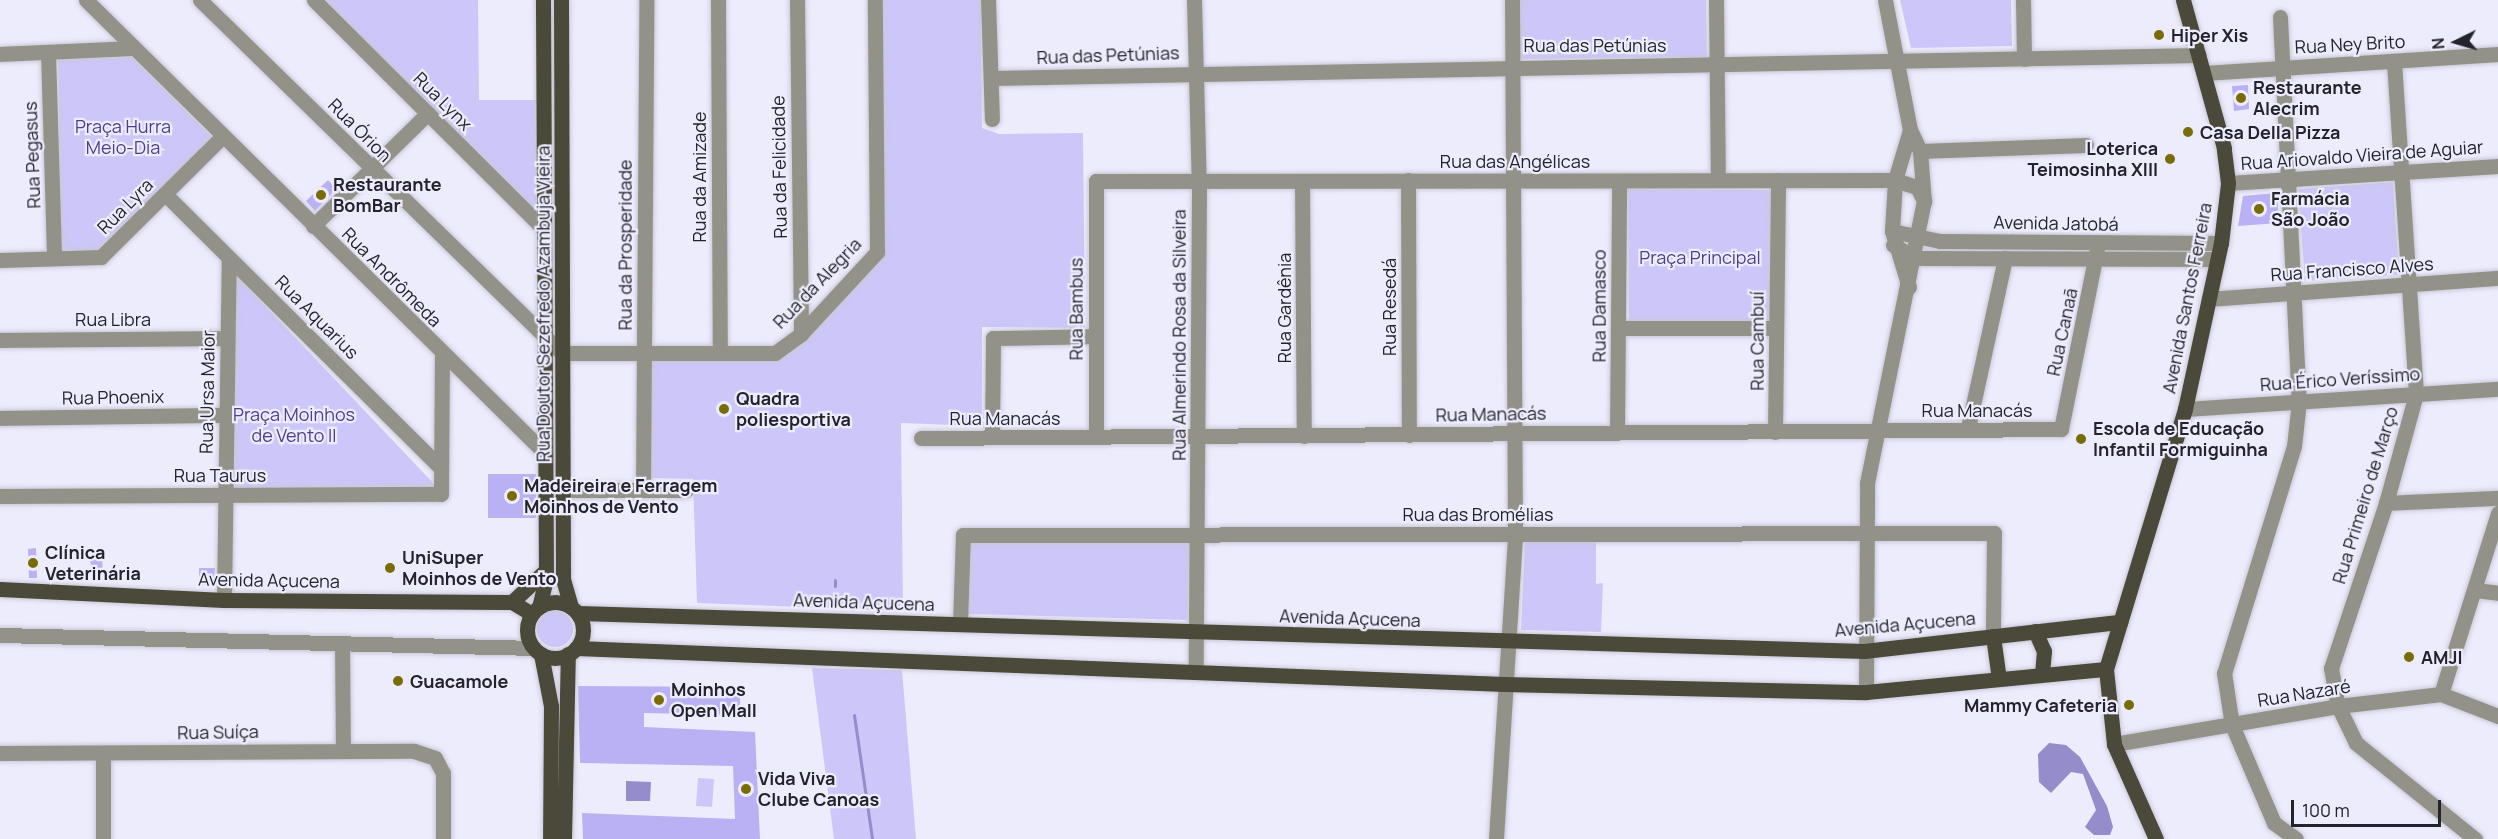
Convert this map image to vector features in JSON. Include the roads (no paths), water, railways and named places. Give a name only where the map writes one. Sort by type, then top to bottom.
[{"type":"main road","name":"Rua Doutor Sezefredo Azambuja Vieira","points":[[535,610],[545,571],[543,0]]},
{"type":"main road","name":"Rua Doutor Sezefredo Azambuja Vieira","points":[[561,0],[563,579],[575,610]]},
{"type":"main road","name":"Avenida Santos Ferreira","points":[[2156,839],[2114,744],[2106,669],[2185,409],[2221,243],[2228,183],[2204,73],[2183,0]]},
{"type":"main road","points":[[544,74],[561,74]]},
{"type":"main road","points":[[545,571],[512,602],[535,610],[555,602],[575,610],[583,631],[572,651],[564,839]]},
{"type":"main road","name":"Avenida Açucena","points":[[0,589],[224,600],[512,602]]},
{"type":"main road","points":[[535,610],[527,631],[537,651],[551,706],[550,839]]},
{"type":"main road","name":"Avenida Açucena","points":[[575,610],[1508,643],[1863,651],[2120,622]]},
{"type":"main road","points":[[2035,631],[2044,651],[2042,675]]},
{"type":"main road","points":[[1994,636],[1999,679]]},
{"type":"main road","points":[[537,651],[1196,670],[1504,684],[1866,692],[2106,669]]},
{"type":"street","name":"Rua Andrômeda","points":[[86,0],[222,137],[545,453]]},
{"type":"street","name":"Rua Órion","points":[[200,0],[545,338]]},
{"type":"street","name":"Rua Lynx","points":[[314,0],[544,229]]},
{"type":"street","name":"Rua da Prosperidade","points":[[643,490],[646,0]]},
{"type":"street","name":"Rua da Amizade","points":[[718,0],[720,353]]},
{"type":"street","name":"Rua da Felicidade","points":[[797,0],[801,334]]},
{"type":"street","name":"Rua da Alegria","points":[[562,353],[774,353],[801,334],[878,252],[875,0]]},
{"type":"street","points":[[988,0],[992,119]]},
{"type":"street","name":"Rua Almerindo Rosa da Silveira","points":[[1194,0],[1198,182],[1196,670]]},
{"type":"street","points":[[1497,839],[1504,684],[1508,643],[1512,636],[1515,533],[1512,0]]},
{"type":"street","points":[[1716,0],[1718,180]]},
{"type":"street","points":[[1866,692],[1863,651],[1867,483],[1916,258],[1924,201],[1920,151],[1910,130],[1885,0]]},
{"type":"street","points":[[2023,0],[2024,60]]},
{"type":"street","points":[[2280,17],[2291,178],[2292,293],[2299,401],[2294,446],[2224,673],[2232,725],[2280,839]]},
{"type":"street","points":[[0,54],[132,48]]},
{"type":"street","name":"Rua Pegasus","points":[[48,51],[54,258]]},
{"type":"street","name":"Rua Ney Brito","points":[[2204,73],[2498,54]]},
{"type":"street","name":"Rua das Petúnias","points":[[991,78],[1512,65],[1898,63],[2199,55]]},
{"type":"street","name":"Rua Primeiro de Março","points":[[2394,62],[2404,171],[2416,394],[2386,503],[2331,668],[2338,706],[2356,743],[2475,839]]},
{"type":"street","points":[[313,226],[428,113]]},
{"type":"street","points":[[1909,287],[1893,238],[1895,180],[1910,130]]},
{"type":"street","name":"Rua Lyra","points":[[0,260],[100,257],[222,137]]},
{"type":"street","points":[[1920,151],[2086,146]]},
{"type":"street","name":"Rua Ariovaldo Vieira de Aguiar","points":[[2228,183],[2498,166]]},
{"type":"street","name":"Rua Resedá","points":[[1408,180],[1409,435]]},
{"type":"street","name":"Rua Cambuí","points":[[1775,432],[1778,180]]},
{"type":"street","name":"Rua das Angélicas","points":[[1096,181],[1895,180],[1917,187],[1924,201]]},
{"type":"street","name":"Rua Bambus","points":[[1096,181],[1096,436]]},
{"type":"street","name":"Rua Gardênia","points":[[1302,181],[1304,436]]},
{"type":"street","name":"Rua Damasco","points":[[1617,431],[1619,181]]},
{"type":"street","name":"Rua Aquarius","points":[[165,194],[441,468]]},
{"type":"street","name":"Avenida Jatobá","points":[[1893,238],[2098,251],[2127,251],[2221,243]]},
{"type":"street","name":"Avenida Jatobá","points":[[1893,238],[1916,258],[2006,258],[2098,251]]},
{"type":"street","name":"Rua Canaã","points":[[2061,429],[2098,251]]},
{"type":"street","name":"Avenida Jatobá","points":[[2127,251],[2217,259]]},
{"type":"street","name":"Rua Ursa Maior","points":[[224,600],[229,258]]},
{"type":"street","points":[[1968,428],[2006,258]]},
{"type":"street","name":"Rua Francisco Alves","points":[[2209,299],[2498,278]]},
{"type":"street","points":[[1618,328],[1776,328]]},
{"type":"street","points":[[992,437],[993,338],[1096,336]]},
{"type":"street","name":"Rua Libra","points":[[0,340],[227,338]]},
{"type":"street","points":[[545,338],[562,353]]},
{"type":"street","points":[[441,468],[442,354]]},
{"type":"street","name":"Rua Érico Veríssimo","points":[[2185,409],[2498,389]]},
{"type":"street","name":"Rua Phoenix","points":[[0,418],[226,415]]},
{"type":"street","name":"Rua Manacás","points":[[921,438],[2061,429]]},
{"type":"street","name":"Rua Taurus","points":[[0,496],[441,494],[441,468]]},
{"type":"street","points":[[563,490],[686,490]]},
{"type":"street","points":[[2386,503],[2498,498]]},
{"type":"street","points":[[2441,694],[2498,513]]},
{"type":"street","name":"Rua das Bromélias","points":[[960,624],[963,535],[1994,533],[1994,636]]},
{"type":"street","points":[[2475,590],[2498,593]]},
{"type":"street","points":[[0,635],[342,643],[537,651]]},
{"type":"street","points":[[342,643],[343,751]]},
{"type":"street","name":"Rua Nazaré","points":[[2114,744],[2338,706],[2441,694],[2498,716]]},
{"type":"street","name":"Rua Suíça","points":[[0,753],[414,751],[435,758],[443,773],[443,839]]},
{"type":"street","points":[[103,753],[103,839]]},
{"type":"street","points":[[2274,823],[2296,839]]},
{"type":"waterway","points":[[835,580],[835,586]]},
{"type":"waterway","points":[[854,715],[872,839]]},
{"type":"place","name":"Hiper Xis","points":[[2159,35]]},
{"type":"place","name":"Restaurante Alecrim","points":[[2241,98]]},
{"type":"place","name":"Casa Della Pizza","points":[[2188,132]]},
{"type":"place","name":"Loterica Teimosinha XIII","points":[[2170,159]]},
{"type":"place","name":"Restaurante BomBar","points":[[321,195]]},
{"type":"place","name":"Farmácia São João","points":[[2259,209]]},
{"type":"place","name":"Quadra poliesportiva","points":[[724,409]]},
{"type":"place","name":"Escola de Educação Infantil Formiguinha","points":[[2081,439]]},
{"type":"place","name":"Madeireira e Ferragem Moinhos de Vento","points":[[512,496]]},
{"type":"place","name":"Clínica Veterinária","points":[[33,563]]},
{"type":"place","name":"UniSuper Moinhos de Vento","points":[[390,568]]},
{"type":"place","name":"AMJI","points":[[2409,657]]},
{"type":"place","name":"Guacamole","points":[[398,681]]},
{"type":"place","name":"Moinhos Open Mall","points":[[659,700]]},
{"type":"place","name":"Mammy Cafeteria","points":[[2129,705]]},
{"type":"place","name":"Vida Viva Clube Canoas","points":[[746,789]]},
{"type":"park label","name":"Praça Hurra Meio-Dia","points":[[123,137]]},
{"type":"park label","name":"Praça Principal","points":[[1700,257]]},
{"type":"park label","name":"Praça Moinhos de Vento II","points":[[294,425]]}]
